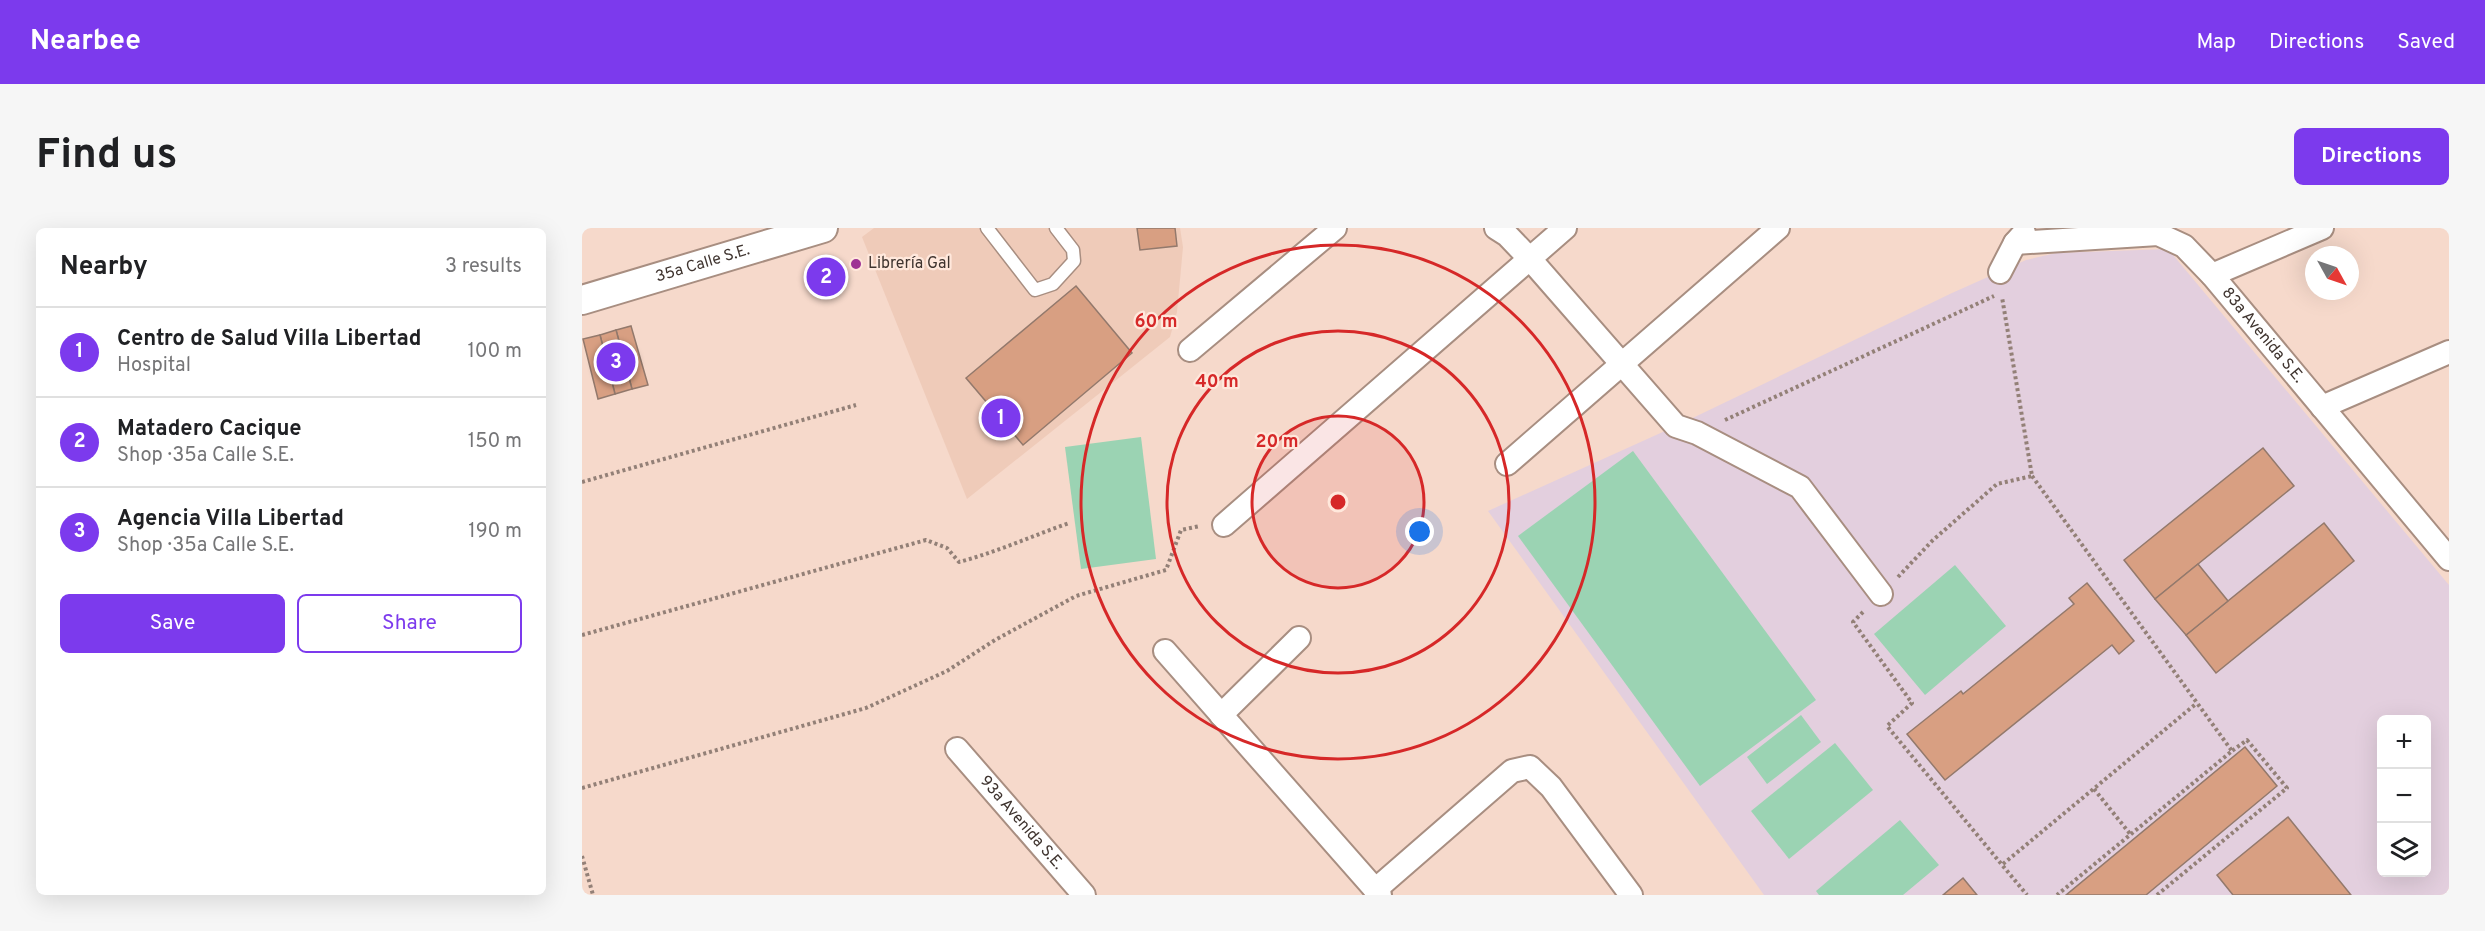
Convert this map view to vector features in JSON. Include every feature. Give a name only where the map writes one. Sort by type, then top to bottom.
[{"type":"street","name":"35a Calle S.E.","points":[[582,300],[823,228]]},
{"type":"street","points":[[1190,350],[1335,228]]},
{"type":"street","points":[[1496,228],[1507,235],[1530,259],[1676,426],[1697,433],[1800,487],[1881,594]]},
{"type":"street","points":[[1224,525],[1565,228]]},
{"type":"street","points":[[1507,464],[1778,228]]},
{"type":"street","points":[[2212,275],[2322,228]]},
{"type":"street","name":"83a Avenida S.E.","points":[[2022,235],[2158,234],[2184,246],[2212,275],[2449,559]]},
{"type":"street","points":[[2000,272],[2022,235]]},
{"type":"street","points":[[2322,407],[2449,352]]},
{"type":"street","points":[[1221,715],[1299,639]]},
{"type":"street","points":[[1165,651],[1378,893],[1512,771],[1530,767],[1551,787],[1631,895]]},
{"type":"street","name":"93a Avenida S.E.","points":[[957,749],[1084,895]]},
{"type":"lane","points":[[987,228],[1035,290],[1053,284],[1074,261],[1073,249],[1056,228]]},
{"type":"path","points":[[1697,433],[2001,293],[2031,476],[2232,751]]},
{"type":"path","points":[[582,482],[856,405]]},
{"type":"path","points":[[2027,895],[1887,726],[1912,703],[1854,622],[1932,541],[1997,484],[2031,476]]},
{"type":"path","points":[[582,635],[926,540],[947,548],[959,562],[989,554],[1069,523]]},
{"type":"path","points":[[582,788],[866,708],[947,671],[994,640],[1076,596],[1166,570],[1181,530],[1207,525],[1224,525]]},
{"type":"path","points":[[2002,864],[2197,703]]},
{"type":"path","points":[[2057,895],[2247,740],[2287,788],[2157,895]]},
{"type":"path","points":[[2094,789],[2131,835]]},
{"type":"path","points":[[582,856],[593,895]]},
{"type":"shaded area","points":[[874,228],[1180,228],[1183,247],[1177,312],[1170,337],[967,499],[862,237]]},
{"type":"shaded area","points":[[2168,249],[2449,585],[2449,895],[1764,895],[1488,511],[1676,426],[1952,293],[2026,260],[2056,253]]},
{"type":"green space","points":[[1141,437],[1156,559],[1081,569],[1065,447]]},
{"type":"green space","points":[[1633,451],[1816,700],[1700,786],[1518,536]]},
{"type":"green space","points":[[1955,565],[2006,626],[1925,695],[1874,634]]},
{"type":"green space","points":[[1801,715],[1821,742],[1767,784],[1747,757]]},
{"type":"green space","points":[[1835,743],[1873,790],[1789,859],[1751,811]]},
{"type":"green space","points":[[1900,820],[1939,865],[1903,895],[1819,895],[1816,891]]},
{"type":"building","points":[[1137,228],[1175,228],[1177,246],[1140,250]]},
{"type":"building","points":[[1076,286],[1132,353],[1023,445],[966,378]]},
{"type":"building","points":[[631,326],[648,385],[632,389],[616,330]]},
{"type":"building","points":[[616,330],[632,389],[615,394],[600,335]]},
{"type":"building","points":[[600,335],[615,394],[598,399],[583,339]]},
{"type":"building","points":[[2263,448],[2294,486],[2155,599],[2124,560]]},
{"type":"building","points":[[2324,523],[2354,561],[2216,673],[2186,635]]},
{"type":"building","points":[[2198,564],[2228,601],[2186,635],[2155,599]]},
{"type":"building","points":[[2087,583],[2134,641],[2119,654],[2112,645],[1945,780],[1907,734],[1961,691],[1963,694],[2074,604],[2069,598]]},
{"type":"building","points":[[2245,747],[2277,786],[2146,895],[2066,895]]},
{"type":"building","points":[[2288,817],[2351,895],[2233,895],[2217,875]]},
{"type":"building","points":[[1963,878],[1977,895],[1943,895]]},
{"type":"place","name":"Librería Gal","points":[[856,264]]},
{"type":"place","name":"Matadero Cacique","points":[[826,277]]},
{"type":"place","name":"Agencia Villa Libertad","points":[[616,362]]},
{"type":"place","name":"Centro de Salud Villa Libertad","points":[[1001,418]]}]
